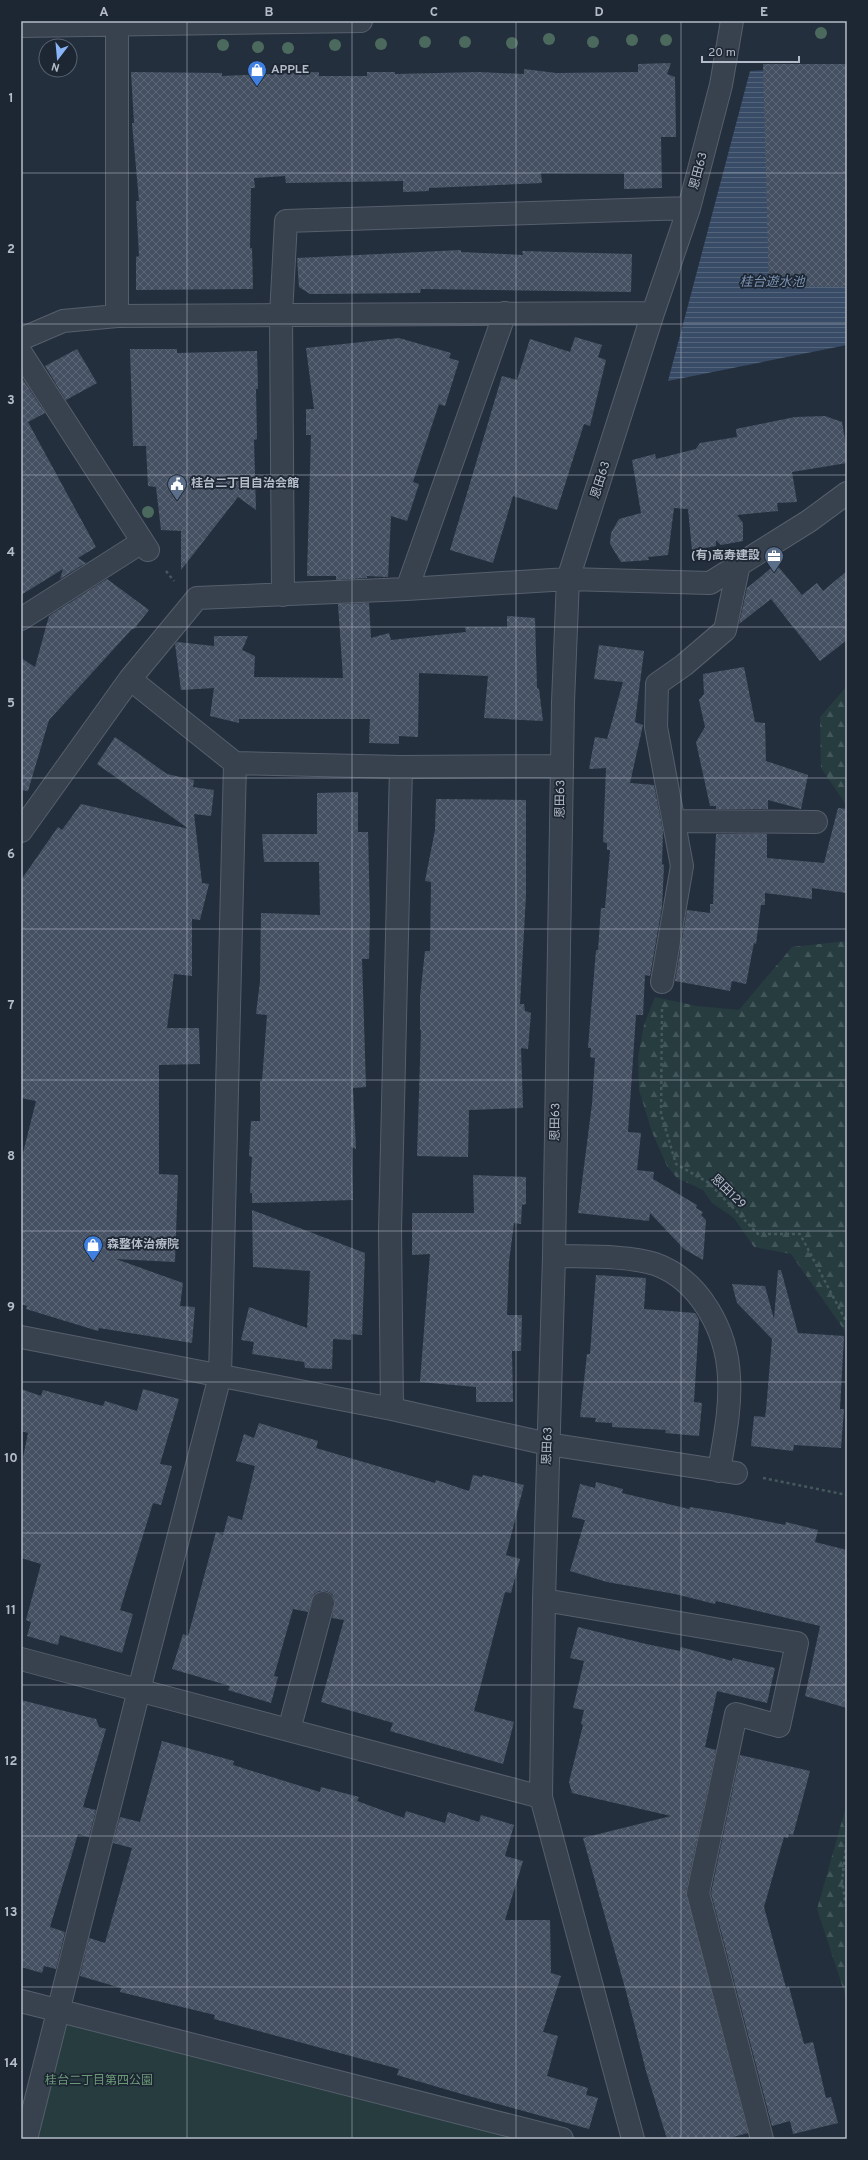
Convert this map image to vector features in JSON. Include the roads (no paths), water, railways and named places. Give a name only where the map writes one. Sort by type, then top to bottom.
[{"type":"street","points":[[21,26],[117,23],[360,21]]},
{"type":"street","name":"恩田63","points":[[633,2139],[541,1797],[544,1600],[554,1256],[562,766],[568,579],[653,313],[689,208],[721,85],[732,21]]},
{"type":"street","points":[[117,23],[117,316]]},
{"type":"street","points":[[283,595],[282,315],[286,221],[689,208]]},
{"type":"street","points":[[407,589],[505,313]]},
{"type":"street","points":[[21,339],[63,321],[117,316],[653,313]]},
{"type":"street","points":[[21,353],[145,546],[21,619]]},
{"type":"street","points":[[21,831],[187,598],[407,589],[568,579],[710,583],[809,521],[847,492]]},
{"type":"street","points":[[662,982],[682,866],[656,727],[657,684],[684,665],[725,630],[739,564]]},
{"type":"street","points":[[130,679],[235,763],[401,767],[562,766]]},
{"type":"street","points":[[26,2139],[220,1376],[235,763]]},
{"type":"street","points":[[392,1409],[390,1230],[401,767]]},
{"type":"street","points":[[674,821],[816,822]]},
{"type":"street","points":[[21,1337],[392,1409],[548,1444],[728,1472],[729,1376],[723,1344],[713,1319],[692,1286],[674,1272],[653,1264],[609,1257],[554,1256]]},
{"type":"street","points":[[544,1600],[796,1644],[779,1726],[736,1714],[698,1893],[762,2139]]},
{"type":"street","points":[[289,1730],[323,1603]]},
{"type":"street","points":[[21,1659],[541,1797]]},
{"type":"street","points":[[21,2001],[562,2139]]},
{"type":"water","name":"桂台遊水池","points":[[847,65],[847,345],[668,381],[750,71]]},
{"type":"place","name":"APPLE","points":[[257,87]]},
{"type":"place","name":"桂台二丁目自治会館","points":[[177,501]]},
{"type":"place","name":"(有)高寿建設","points":[[774,573]]},
{"type":"place","name":"森整体治療院","points":[[93,1262]]},
{"type":"park label","name":"桂台二丁目第四公園","points":[[99,2081]]}]
